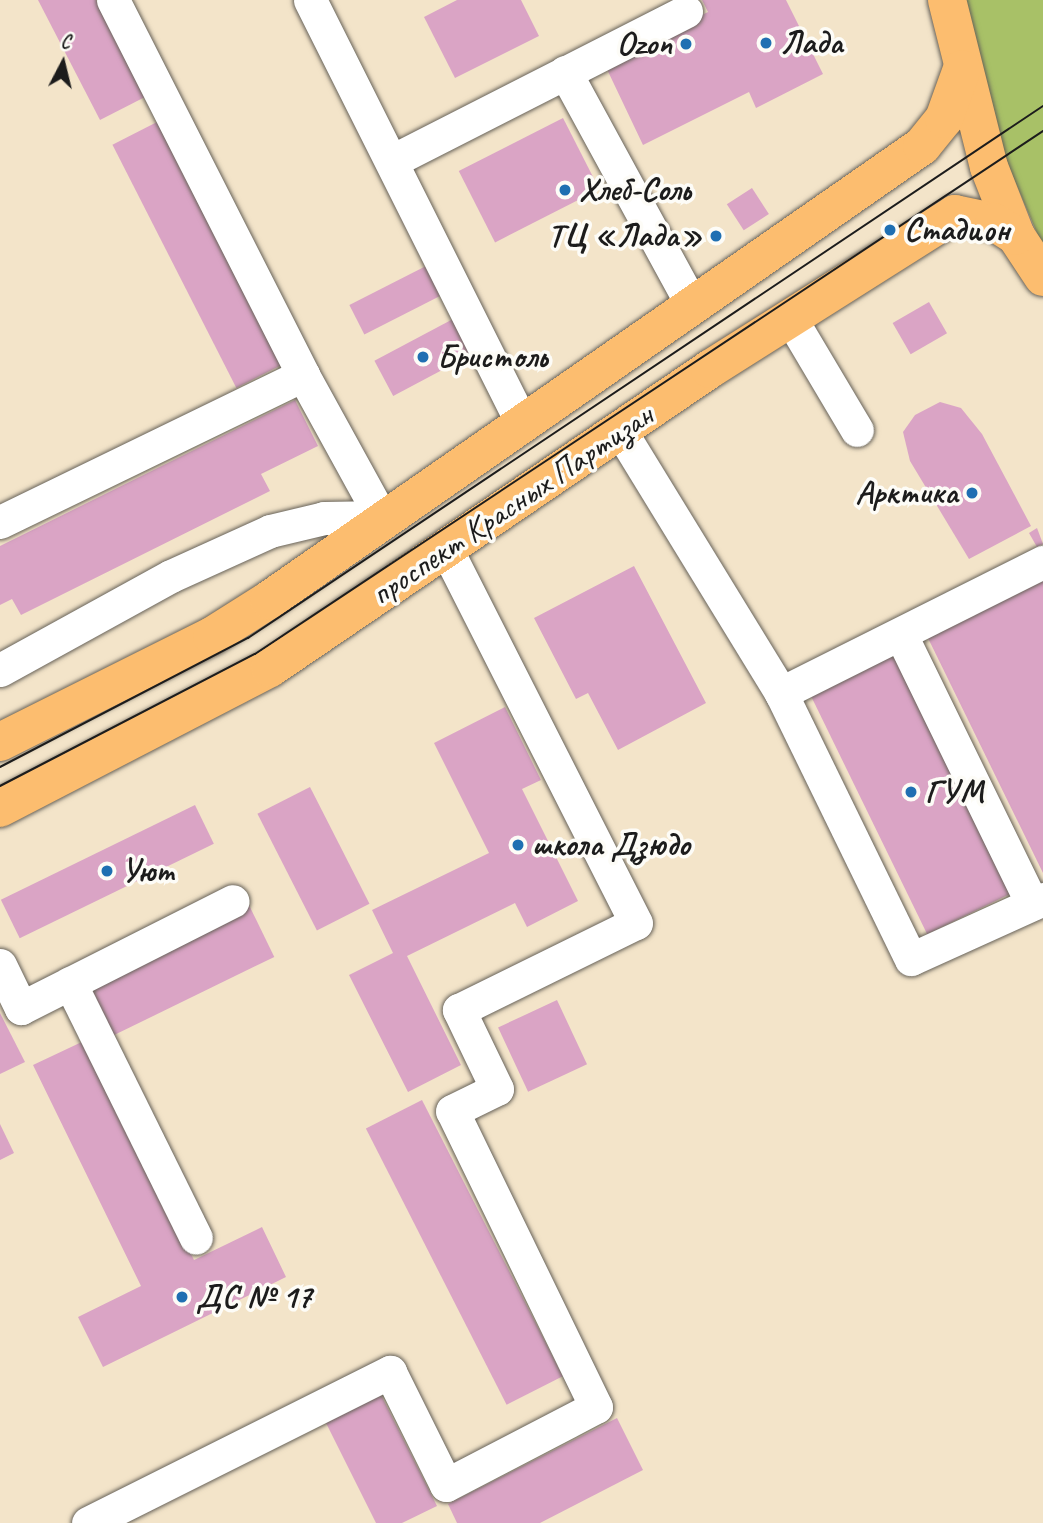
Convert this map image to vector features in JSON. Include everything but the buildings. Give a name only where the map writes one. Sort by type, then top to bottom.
[{"type":"main road","points":[[947,0],[962,69],[1017,236],[1043,277]]},
{"type":"main road","name":"проспект Красных Партизан","points":[[0,742],[212,636],[922,146],[944,119],[962,69]]},
{"type":"main road","name":"проспект Красных Партизан","points":[[0,808],[172,725],[270,668],[791,319],[955,214],[984,219],[1017,236]]},
{"type":"street","points":[[0,670],[171,576],[270,531],[324,518],[382,517],[303,375],[113,0]]},
{"type":"street","points":[[310,0],[521,421]]},
{"type":"street","points":[[392,161],[686,11]]},
{"type":"street","points":[[565,72],[692,305]]},
{"type":"street","points":[[791,319],[857,430]]},
{"type":"street","points":[[0,522],[303,375]]},
{"type":"street","points":[[621,432],[781,694],[911,959],[1037,902],[901,635]]},
{"type":"street","points":[[88,1523],[390,1372],[446,1485],[596,1407],[452,1111],[497,1089],[458,1010],[636,923],[447,550]]},
{"type":"street","points":[[781,694],[1043,562]]},
{"type":"street","points":[[0,965],[21,1008],[233,901]]},
{"type":"street","points":[[70,984],[196,1238]]},
{"type":"green space","points":[[961,0],[1043,0],[1043,247],[987,116]]},
{"type":"tram line","points":[[0,767],[248,638],[1043,106]]},
{"type":"tram line","points":[[0,786],[255,654],[1043,131]]},
{"type":"place","name":"Лада","points":[[766,43]]},
{"type":"place","name":"Ozon","points":[[686,44]]},
{"type":"place","name":"Хлеб-Соль","points":[[565,190]]},
{"type":"place","name":"Стадион","points":[[890,230]]},
{"type":"place","name":"ТЦ «Лада»","points":[[716,236]]},
{"type":"place","name":"Бристоль","points":[[423,357]]},
{"type":"place","name":"Арктика","points":[[972,493]]},
{"type":"place","name":"ГУМ","points":[[911,792]]},
{"type":"place","name":"школа Дзюдо","points":[[518,845]]},
{"type":"place","name":"Уют","points":[[107,871]]},
{"type":"place","name":"ДС № 17","points":[[182,1297]]}]
